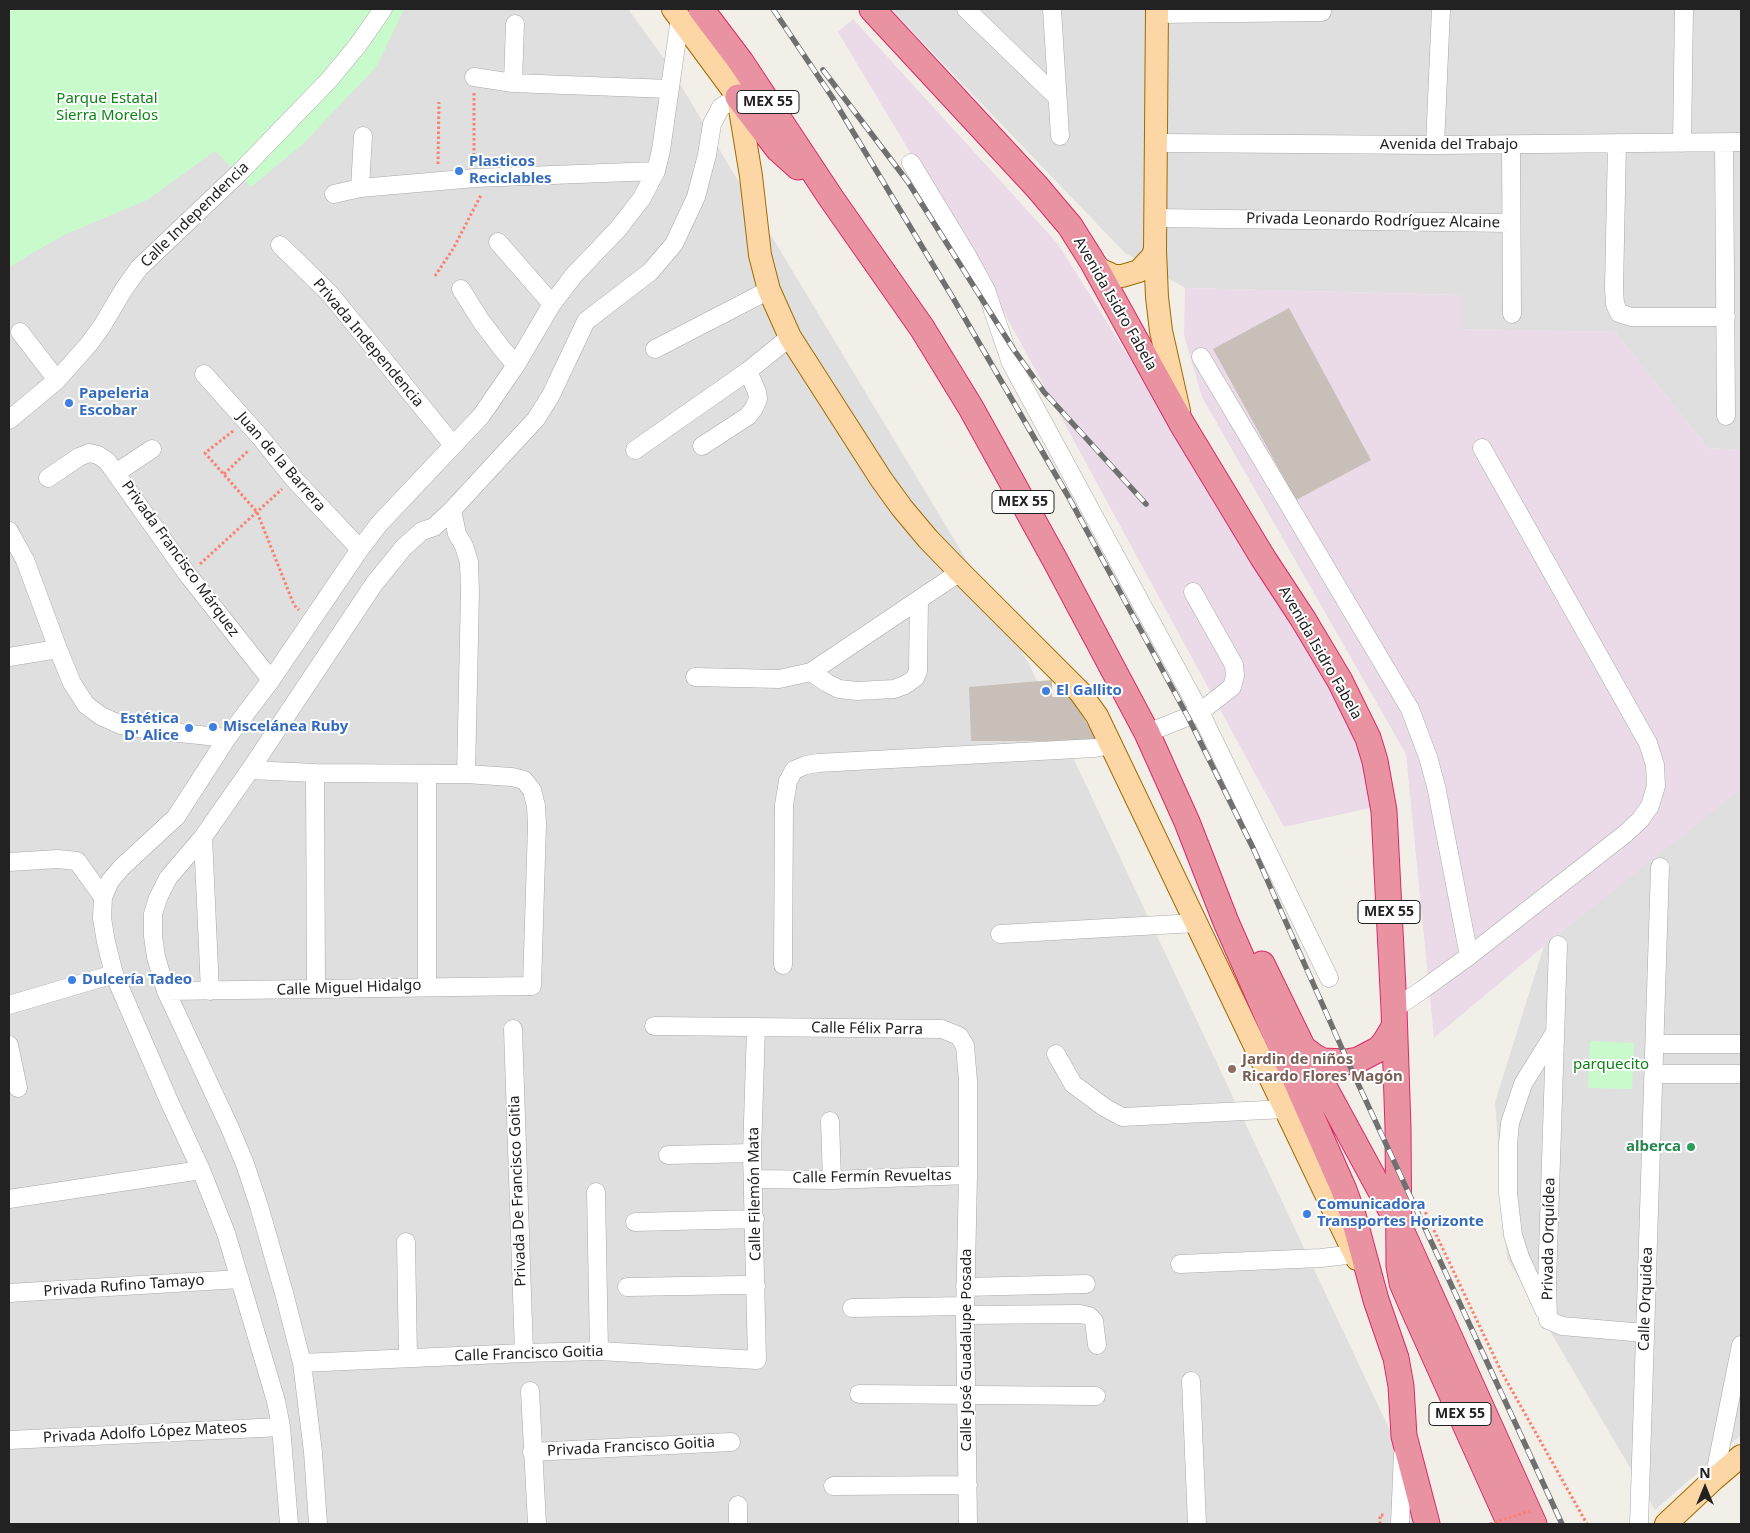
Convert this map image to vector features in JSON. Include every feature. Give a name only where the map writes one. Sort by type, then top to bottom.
[{"type":"highway","name":"Avenida Isidro Fabela","points":[[872,9],[1042,193],[1070,226],[1092,261],[1182,424],[1340,681],[1368,738],[1384,811],[1398,1128],[1399,1266],[1402,1283],[1510,1524]]},
{"type":"highway","name":"MEX 55","points":[[684,12],[741,62],[831,198],[922,328],[971,408],[1147,733],[1188,822],[1226,922],[1344,1190],[1353,1215],[1376,1300],[1396,1358],[1401,1386],[1404,1436],[1427,1524]]},
{"type":"highway","points":[[738,96],[778,149],[831,198]]},
{"type":"highway","points":[[1188,822],[1216,872],[1303,1048],[1398,1223],[1534,1517]]},
{"type":"highway","points":[[1303,1048],[1323,1061],[1335,1063],[1348,1062],[1368,1055],[1378,1049],[1385,1042],[1394,1018]]},
{"type":"main road","name":"MEX 55","points":[[684,12],[738,96],[751,176],[760,254],[769,290],[790,337],[881,479],[902,508],[928,539],[1080,692],[1096,716],[1286,1108],[1376,1300]]},
{"type":"main road","points":[[1157,12],[1155,250],[1157,297],[1161,331],[1182,424]]},
{"type":"main road","points":[[1092,261],[1101,270],[1114,276],[1122,276],[1139,271],[1147,264],[1155,250]]},
{"type":"main road","points":[[1666,1524],[1741,1456]]},
{"type":"street","name":"Calle Independencia","points":[[9,420],[57,380],[89,344],[139,268],[239,173],[329,80],[358,45],[383,9]]},
{"type":"street","points":[[966,9],[1057,98]]},
{"type":"street","points":[[1052,9],[1060,136]]},
{"type":"street","points":[[1435,145],[1440,9]]},
{"type":"street","points":[[1682,143],[1684,9]]},
{"type":"street","points":[[289,1524],[281,1427],[276,1401],[240,1279],[226,1233],[201,1170],[114,974],[102,918],[103,897],[110,881],[122,867],[176,817],[228,738],[271,680],[379,524],[481,416],[516,365],[552,304],[574,275],[618,229],[642,198],[656,171],[684,12]]},
{"type":"street","points":[[1157,12],[1322,12]]},
{"type":"street","points":[[513,83],[514,24]]},
{"type":"street","points":[[474,77],[513,83],[670,89]]},
{"type":"street","points":[[318,1524],[313,1452],[302,1364],[284,1293],[245,1164],[230,1126],[166,991],[152,936],[153,914],[158,898],[168,878],[203,837],[250,770],[374,584],[404,548],[422,531],[434,526],[452,510],[536,419],[551,395],[586,321],[650,272],[674,244],[696,197],[707,156],[712,124],[721,107],[738,96]]},
{"type":"street","points":[[360,188],[363,136]]},
{"type":"street","points":[[1724,142],[1726,416]]},
{"type":"street","name":"Avenida del Trabajo","points":[[1157,143],[1511,145],[1741,142]]},
{"type":"street","points":[[1617,143],[1614,289],[1615,304],[1619,313],[1631,317],[1726,317]]},
{"type":"street","name":"Privada Leonardo Rodríguez Alcaine","points":[[1156,218],[1511,223],[1511,145]]},
{"type":"street","points":[[911,163],[986,290],[1011,363],[1200,712],[1329,978]]},
{"type":"street","points":[[334,194],[360,188],[483,177],[656,171]]},
{"type":"street","points":[[1511,223],[1512,314]]},
{"type":"street","points":[[498,242],[552,304]]},
{"type":"street","name":"Privada Independencia","points":[[280,245],[330,294],[453,445]]},
{"type":"street","points":[[460,289],[502,350],[516,365]]},
{"type":"street","points":[[655,349],[769,290]]},
{"type":"street","points":[[20,332],[57,380]]},
{"type":"street","points":[[635,450],[748,371],[790,337]]},
{"type":"street","points":[[1201,357],[1410,709],[1428,757],[1436,786],[1469,956]]},
{"type":"street","points":[[702,446],[748,416],[754,408],[758,399],[757,392],[748,371]]},
{"type":"street","name":"Juan de la Barrera","points":[[204,374],[261,438],[294,479],[360,549]]},
{"type":"street","points":[[1394,1018],[1422,990],[1469,956],[1625,834],[1640,820],[1650,806],[1656,786],[1655,765],[1648,743],[1482,448]]},
{"type":"street","points":[[116,473],[152,449]]},
{"type":"street","name":"Privada Francisco Márquez","points":[[48,478],[89,453],[98,455],[107,461],[188,574],[271,680]]},
{"type":"street","points":[[250,770],[315,773],[466,774],[469,562],[464,546],[457,534],[452,510]]},
{"type":"street","points":[[9,531],[25,560],[58,649],[77,690],[86,704],[101,716],[121,725],[228,738]]},
{"type":"street","points":[[695,677],[779,679],[811,672],[960,572]]},
{"type":"street","points":[[1147,733],[1200,712],[1232,686],[1235,676],[1234,665],[1193,592]]},
{"type":"street","points":[[811,672],[839,689],[857,691],[894,689],[905,685],[915,678],[918,671],[919,601]]},
{"type":"street","points":[[9,657],[58,649]]},
{"type":"street","points":[[783,965],[784,805],[788,781],[794,770],[818,763],[1110,746]]},
{"type":"street","points":[[315,773],[316,990]]},
{"type":"street","points":[[427,774],[427,986]]},
{"type":"street","name":"Calle Miguel Hidalgo","points":[[166,991],[532,986],[537,825],[536,806],[532,790],[524,780],[512,777],[466,774]]},
{"type":"street","points":[[203,837],[210,991]]},
{"type":"street","points":[[9,862],[58,859],[77,861],[103,897]]},
{"type":"street","points":[[1660,868],[1654,1074],[1741,1074]]},
{"type":"street","points":[[1000,934],[1196,923]]},
{"type":"street","name":"Privada Orquídea","points":[[1548,1320],[1547,1283],[1558,945]]},
{"type":"street","points":[[9,1005],[114,974]]},
{"type":"street","name":"Calle Félix Parra","points":[[654,1026],[942,1029],[959,1036],[965,1046],[969,1152]]},
{"type":"street","name":"Calle Filemón Mata","points":[[756,1028],[752,1153],[757,1360]]},
{"type":"street","name":"Privada De Francisco Goitia","points":[[513,1029],[524,1352]]},
{"type":"street","name":"Privada Orquídea","points":[[1548,1320],[1520,1257],[1513,1235],[1508,1193],[1508,1144],[1510,1123],[1523,1084],[1555,1032]]},
{"type":"street","points":[[1655,1044],[1741,1044]]},
{"type":"street","points":[[9,1045],[18,1088]]},
{"type":"street","points":[[1056,1054],[1073,1084],[1104,1107],[1122,1117],[1286,1108]]},
{"type":"street","name":"Calle Orquidea","points":[[1639,1524],[1654,1074]]},
{"type":"street","points":[[830,1121],[832,1180]]},
{"type":"street","name":"Calle Fermín Revueltas","points":[[753,1179],[832,1180],[968,1176],[969,1152]]},
{"type":"street","points":[[668,1155],[752,1153]]},
{"type":"street","points":[[9,1199],[201,1170]]},
{"type":"street","name":"Calle José Guadalupe Posada","points":[[968,1176],[965,1287],[968,1524]]},
{"type":"street","points":[[596,1192],[599,1351]]},
{"type":"street","points":[[635,1222],[755,1219]]},
{"type":"street","points":[[406,1242],[408,1358]]},
{"type":"street","points":[[1180,1264],[1321,1258],[1355,1254]]},
{"type":"street","name":"Privada Rufino Tamayo","points":[[9,1293],[240,1279]]},
{"type":"street","points":[[965,1287],[1086,1284]]},
{"type":"street","points":[[627,1286],[756,1286]]},
{"type":"street","points":[[852,1308],[1080,1314],[1089,1316],[1094,1321],[1097,1345]]},
{"type":"street","points":[[1548,1320],[1562,1326],[1645,1332]]},
{"type":"street","points":[[1714,1479],[1741,1345]]},
{"type":"street","name":"Calle Francisco Goitia","points":[[302,1364],[524,1352],[599,1351],[757,1360]]},
{"type":"street","points":[[1191,1381],[1197,1524]]},
{"type":"street","points":[[530,1391],[537,1524]]},
{"type":"street","points":[[859,1394],[1096,1396]]},
{"type":"street","name":"Privada Adolfo López Mateos","points":[[9,1440],[281,1427]]},
{"type":"street","points":[[1400,1524],[1404,1436]]},
{"type":"street","name":"Privada Francisco Goitia","points":[[532,1452],[731,1442]]},
{"type":"street","points":[[833,1486],[968,1485]]},
{"type":"street","points":[[738,1505],[738,1524]]},
{"type":"path","points":[[434,276],[453,249],[483,177],[474,77]]},
{"type":"path","points":[[438,181],[439,102]]},
{"type":"path","points":[[245,421],[205,453],[257,512],[294,606],[310,622]]},
{"type":"path","points":[[224,474],[261,438]]},
{"type":"path","points":[[188,574],[294,479]]},
{"type":"path","points":[[1418,1197],[1500,1370],[1587,1524]]},
{"type":"path","points":[[1380,1515],[1380,1524]]},
{"type":"path","points":[[1490,1524],[1534,1517]]},
{"type":"shaded area","points":[[346,9],[628,9],[668,64],[1029,664],[1434,1524],[9,1524],[9,173]]},
{"type":"shaded area","points":[[891,9],[1741,9],[1741,450],[1708,448],[1615,332],[1460,329],[1461,295],[1185,288],[1125,253]]},
{"type":"shaded area","points":[[853,19],[1058,244],[1357,722],[1374,807],[1284,827],[987,281],[838,32]]},
{"type":"shaded area","points":[[1185,288],[1461,295],[1461,329],[1615,332],[1708,448],[1741,450],[1741,789],[1544,946],[1434,1038],[1406,754],[1202,397],[1184,335]]},
{"type":"shaded area","points":[[1741,788],[1741,1435],[1655,1510],[1507,1258],[1495,1102],[1544,946]]},
{"type":"green space","name":"Parque Estatal Sierra Morelos","points":[[9,9],[404,9],[377,66],[303,144],[251,187],[215,151],[147,200],[64,235],[9,267]]},
{"type":"green space","name":"parquecito","points":[[1590,1041],[1634,1043],[1632,1089],[1588,1088]]},
{"type":"building","points":[[1289,308],[1371,460],[1296,500],[1213,349]]},
{"type":"building","points":[[1052,680],[1052,697],[1070,697],[1098,741],[971,741],[969,687]]},
{"type":"railway","points":[[773,9],[832,97],[953,298],[1068,496],[1188,717],[1253,848],[1348,1062],[1562,1524]]},
{"type":"railway","points":[[823,70],[908,182],[1014,350],[1044,392],[1146,504]]},
{"type":"place","name":"Plasticos Reciclables","points":[[459,171]]},
{"type":"place","name":"Papeleria Escobar","points":[[69,403]]},
{"type":"place","name":"El Gallito","points":[[1046,691]]},
{"type":"place","name":"Miscelánea Ruby","points":[[213,727]]},
{"type":"place","name":"Estética D' Alice","points":[[189,728]]},
{"type":"place","name":"Dulcería Tadeo","points":[[72,980]]},
{"type":"place","name":"Jardin de niños Ricardo Flores Magón","points":[[1232,1069]]},
{"type":"place","name":"alberca","points":[[1691,1147]]},
{"type":"place","name":"Comunicadora Transportes Horizonte","points":[[1307,1214]]}]
